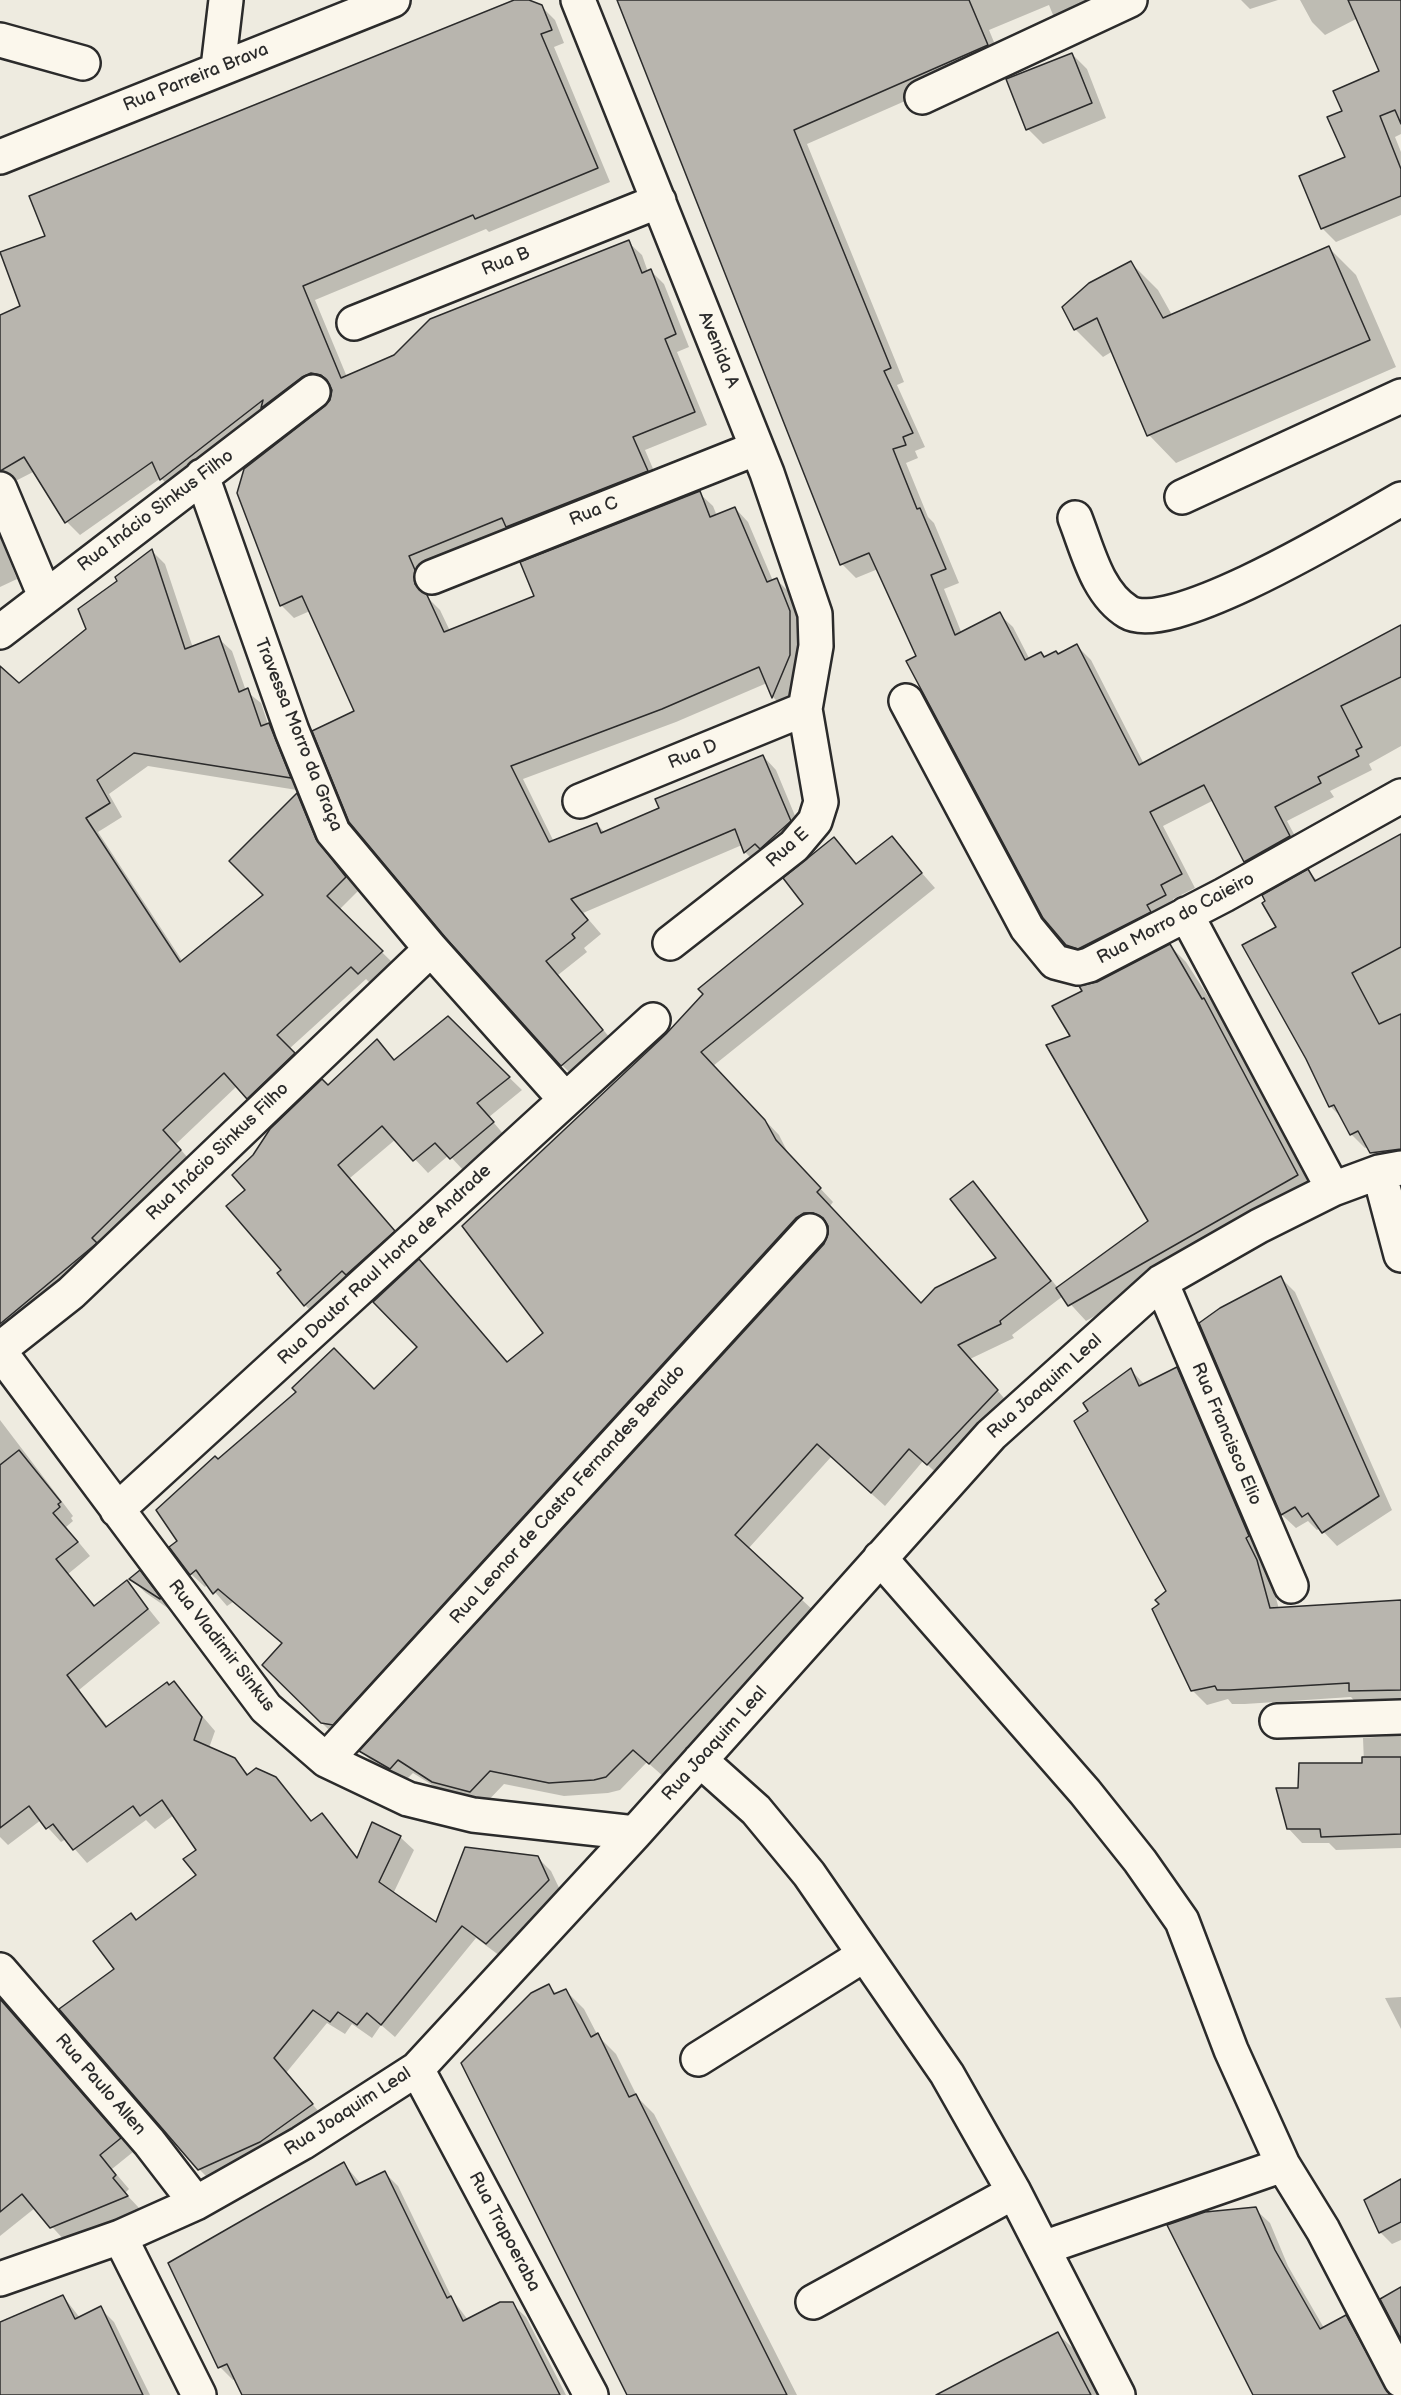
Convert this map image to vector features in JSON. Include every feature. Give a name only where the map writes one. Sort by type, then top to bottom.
[{"type":"street","points":[[218,68],[226,0]]},
{"type":"street","name":"Rua Parreira Brava","points":[[0,157],[393,0]]},
{"type":"street","name":"Avenida A","points":[[578,0],[757,448],[815,614],[816,646],[805,709]]},
{"type":"street","points":[[922,97],[1130,0]]},
{"type":"street","points":[[0,40],[83,63]]},
{"type":"street","name":"Rua B","points":[[354,323],[659,201]]},
{"type":"street","name":"Rua Inácio Sinkus Filho","points":[[0,632],[313,392]]},
{"type":"street","points":[[1182,497],[1401,396]]},
{"type":"street","name":"Rua C","points":[[432,577],[757,448]]},
{"type":"street","name":"Travessa Morro da Graça","points":[[202,476],[292,731],[333,832],[431,949],[565,1099]]},
{"type":"street","points":[[0,489],[45,596]]},
{"type":"street","points":[[1075,518],[1106,593],[1130,613],[1152,618],[1177,612],[1300,557],[1401,499]]},
{"type":"street","name":"Rua Morro do Caieiro","points":[[906,701],[1027,928],[1054,962],[1078,968],[1089,965],[1186,914],[1401,796]]},
{"type":"street","name":"Rua D","points":[[580,801],[805,709]]},
{"type":"street","name":"Rua E","points":[[670,943],[794,846],[815,821],[821,802],[805,709]]},
{"type":"street","points":[[1186,914],[1333,1189]]},
{"type":"street","name":"Rua Inácio Sinkus Filho","points":[[0,1351],[71,1293],[431,949]]},
{"type":"street","name":"Rua Doutor Raul Horta de Andrade","points":[[117,1510],[653,1020]]},
{"type":"street","points":[[1390,1170],[1401,1256]]},
{"type":"street","name":"Rua Joaquim Leal","points":[[0,2279],[120,2237],[196,2203],[302,2143],[417,2069],[635,1833],[991,1435],[1161,1282],[1259,1226],[1333,1189],[1390,1170]]},
{"type":"street","name":"Rua Leonor de Castro Fernandes Beraldo","points":[[326,1760],[810,1231]]},
{"type":"street","name":"Rua Francisco Elio","points":[[1161,1282],[1291,1586]]},
{"type":"street","name":"Rua Vladimir Sinkus","points":[[0,1351],[266,1708],[326,1760],[408,1799],[473,1815],[635,1833]]},
{"type":"street","points":[[880,1558],[1085,1792],[1140,1861],[1182,1921],[1199,1960],[1231,2050],[1283,2165],[1323,2230],[1401,2380]]},
{"type":"street","points":[[1276,1721],[1401,1717]]},
{"type":"street","points":[[700,1760],[756,1809],[809,1874],[947,2074],[1014,2192],[1118,2395]]},
{"type":"street","points":[[698,2059],[864,1955]]},
{"type":"street","name":"Rua Paulo Allen","points":[[0,1970],[149,2142],[196,2203]]},
{"type":"street","name":"Rua Trapoeraba","points":[[417,2069],[591,2395]]},
{"type":"street","points":[[1043,2248],[1283,2165]]},
{"type":"street","points":[[813,2302],[1014,2192]]},
{"type":"street","points":[[120,2237],[199,2395]]},
{"type":"building","points":[[514,0],[529,0],[542,5],[552,30],[541,34],[598,168],[475,219],[473,215],[303,286],[341,378],[394,355],[430,319],[629,240],[642,273],[651,269],[676,334],[665,339],[695,412],[633,437],[648,471],[506,527],[502,518],[409,556],[415,570],[415,584],[427,595],[444,632],[534,596],[520,562],[700,491],[710,517],[735,507],[767,582],[777,578],[790,611],[790,655],[772,698],[759,667],[662,709],[511,766],[549,842],[597,823],[601,833],[659,808],[655,799],[763,755],[791,821],[760,849],[755,844],[744,853],[735,829],[571,899],[588,920],[572,934],[575,938],[546,961],[603,1030],[561,1066],[445,937],[349,822],[312,731],[354,711],[302,596],[280,606],[237,493],[244,469],[330,400],[332,390],[327,380],[321,375],[311,373],[302,377],[261,408],[263,400],[160,480],[152,462],[65,523],[24,457],[0,471],[0,315],[20,306],[0,252],[45,236],[29,196]]},
{"type":"building","points":[[617,0],[969,0],[988,45],[794,130],[891,368],[884,371],[913,433],[903,437],[906,445],[893,449],[917,509],[920,508],[946,569],[931,575],[955,635],[1000,612],[1025,660],[1041,652],[1044,657],[1056,651],[1058,654],[1077,644],[1139,765],[1401,625],[1401,677],[1341,706],[1362,747],[1356,750],[1359,756],[1318,777],[1321,783],[1275,807],[1290,836],[1244,862],[1204,785],[1150,812],[1182,874],[1161,885],[1166,895],[1147,905],[1151,912],[1078,949],[1066,945],[1043,918],[906,661],[916,656],[869,553],[840,565]]},
{"type":"building","points":[[1348,0],[1401,0],[1401,124],[1395,110],[1380,116],[1401,169],[1401,196],[1321,229],[1299,176],[1345,157],[1327,117],[1342,111],[1333,91],[1379,71]]},
{"type":"building","points":[[1072,53],[1092,103],[1026,130],[1006,79]]},
{"type":"building","points":[[1329,246],[1370,340],[1147,436],[1097,318],[1074,330],[1062,307],[1089,283],[1131,261],[1163,318]]},
{"type":"building","points":[[152,549],[185,649],[219,636],[239,692],[248,688],[261,726],[269,723],[291,778],[134,753],[97,780],[110,803],[86,818],[180,962],[263,895],[229,861],[297,793],[316,839],[346,877],[327,896],[383,951],[358,974],[351,967],[277,1035],[295,1053],[247,1099],[224,1073],[163,1130],[181,1150],[92,1238],[97,1243],[0,1324],[0,666],[19,683],[86,629],[78,609],[117,581],[115,577]]},
{"type":"building","points":[[1401,834],[1401,947],[1352,973],[1379,1024],[1401,1014],[1401,1149],[1370,1153],[1358,1131],[1350,1135],[1334,1105],[1329,1107],[1306,1059],[1242,945],[1276,927],[1262,903],[1265,901],[1262,895],[1308,869],[1315,881]]},
{"type":"building","points":[[892,836],[922,873],[701,1052],[765,1120],[776,1140],[821,1188],[817,1192],[921,1303],[935,1288],[996,1258],[950,1199],[973,1181],[1051,1281],[1000,1321],[1001,1324],[958,1345],[998,1390],[927,1465],[909,1449],[871,1493],[817,1444],[735,1535],[803,1598],[649,1764],[633,1750],[606,1777],[594,1780],[549,1783],[490,1771],[470,1792],[432,1782],[398,1760],[390,1769],[359,1751],[824,1244],[828,1226],[823,1218],[813,1213],[804,1213],[796,1218],[333,1725],[321,1723],[262,1665],[282,1643],[218,1589],[213,1594],[196,1570],[190,1575],[169,1547],[177,1541],[156,1510],[215,1456],[218,1459],[296,1392],[292,1388],[334,1348],[374,1389],[417,1347],[373,1302],[419,1259],[507,1362],[543,1333],[462,1226],[666,1034],[703,994],[698,989],[803,904],[783,878],[834,837],[856,864]]},
{"type":"building","points":[[1170,944],[1202,999],[1204,998],[1298,1175],[1068,1306],[1056,1288],[1148,1221],[1046,1045],[1070,1036],[1052,1006],[1082,991],[1079,986],[1097,982]]},
{"type":"building","points":[[448,1016],[510,1077],[477,1103],[494,1122],[450,1159],[435,1143],[413,1161],[382,1126],[338,1165],[395,1231],[346,1275],[342,1271],[304,1306],[277,1273],[281,1270],[226,1206],[245,1190],[232,1175],[253,1155],[270,1129],[322,1079],[328,1085],[377,1039],[394,1060]]},
{"type":"building","points":[[1281,1276],[1379,1496],[1322,1533],[1308,1513],[1302,1517],[1295,1507],[1281,1515],[1199,1323],[1220,1308]]},
{"type":"building","points":[[1177,1367],[1249,1536],[1246,1538],[1257,1560],[1270,1608],[1401,1600],[1401,1690],[1349,1691],[1349,1683],[1230,1690],[1217,1690],[1215,1686],[1191,1691],[1152,1609],[1159,1604],[1155,1600],[1166,1591],[1074,1421],[1088,1411],[1083,1403],[1131,1368],[1139,1386]]},
{"type":"building","points":[[19,1450],[61,1502],[58,1504],[60,1507],[53,1513],[78,1542],[56,1559],[94,1606],[127,1580],[148,1609],[67,1675],[106,1727],[167,1682],[169,1685],[174,1681],[202,1717],[194,1740],[235,1758],[247,1775],[256,1768],[276,1777],[311,1821],[322,1813],[357,1858],[372,1822],[401,1836],[379,1882],[436,1922],[465,1847],[538,1856],[549,1880],[486,1944],[462,1926],[381,2025],[367,2013],[357,2025],[338,2012],[330,2022],[313,2010],[274,2058],[313,2104],[260,2142],[198,2170],[59,2009],[114,1969],[93,1941],[131,1913],[136,1920],[196,1875],[183,1859],[196,1850],[162,1800],[140,1816],[133,1806],[73,1850],[53,1824],[46,1829],[29,1806],[0,1828],[0,1465]]},
{"type":"building","points":[[140,1570],[161,1598],[160,1599],[129,1579]]},
{"type":"building","points":[[1362,1757],[1401,1757],[1401,1834],[1321,1837],[1320,1829],[1287,1829],[1276,1788],[1298,1788],[1299,1763],[1362,1763]]},
{"type":"building","points":[[549,1984],[554,1994],[566,1989],[591,2037],[598,2033],[629,2097],[636,2094],[787,2395],[627,2395],[461,2063],[531,1993]]},
{"type":"building","points":[[0,1999],[121,2138],[100,2155],[116,2175],[113,2178],[128,2196],[50,2228],[22,2194],[0,2212]]},
{"type":"building","points":[[344,2162],[356,2185],[385,2171],[447,2298],[451,2296],[463,2321],[500,2302],[513,2302],[560,2395],[242,2395],[227,2364],[218,2368],[168,2263]]},
{"type":"building","points":[[1401,2179],[1401,2222],[1379,2233],[1364,2200]]},
{"type":"building","points":[[1256,2207],[1275,2250],[1320,2329],[1346,2315],[1390,2395],[1253,2395],[1167,2225],[1205,2212]]},
{"type":"building","points":[[1401,2287],[1401,2339],[1380,2299]]},
{"type":"building","points":[[63,2295],[75,2319],[101,2306],[143,2395],[0,2395],[0,2322]]},
{"type":"building","points":[[1058,2332],[1091,2395],[936,2395],[1001,2361]]}]
